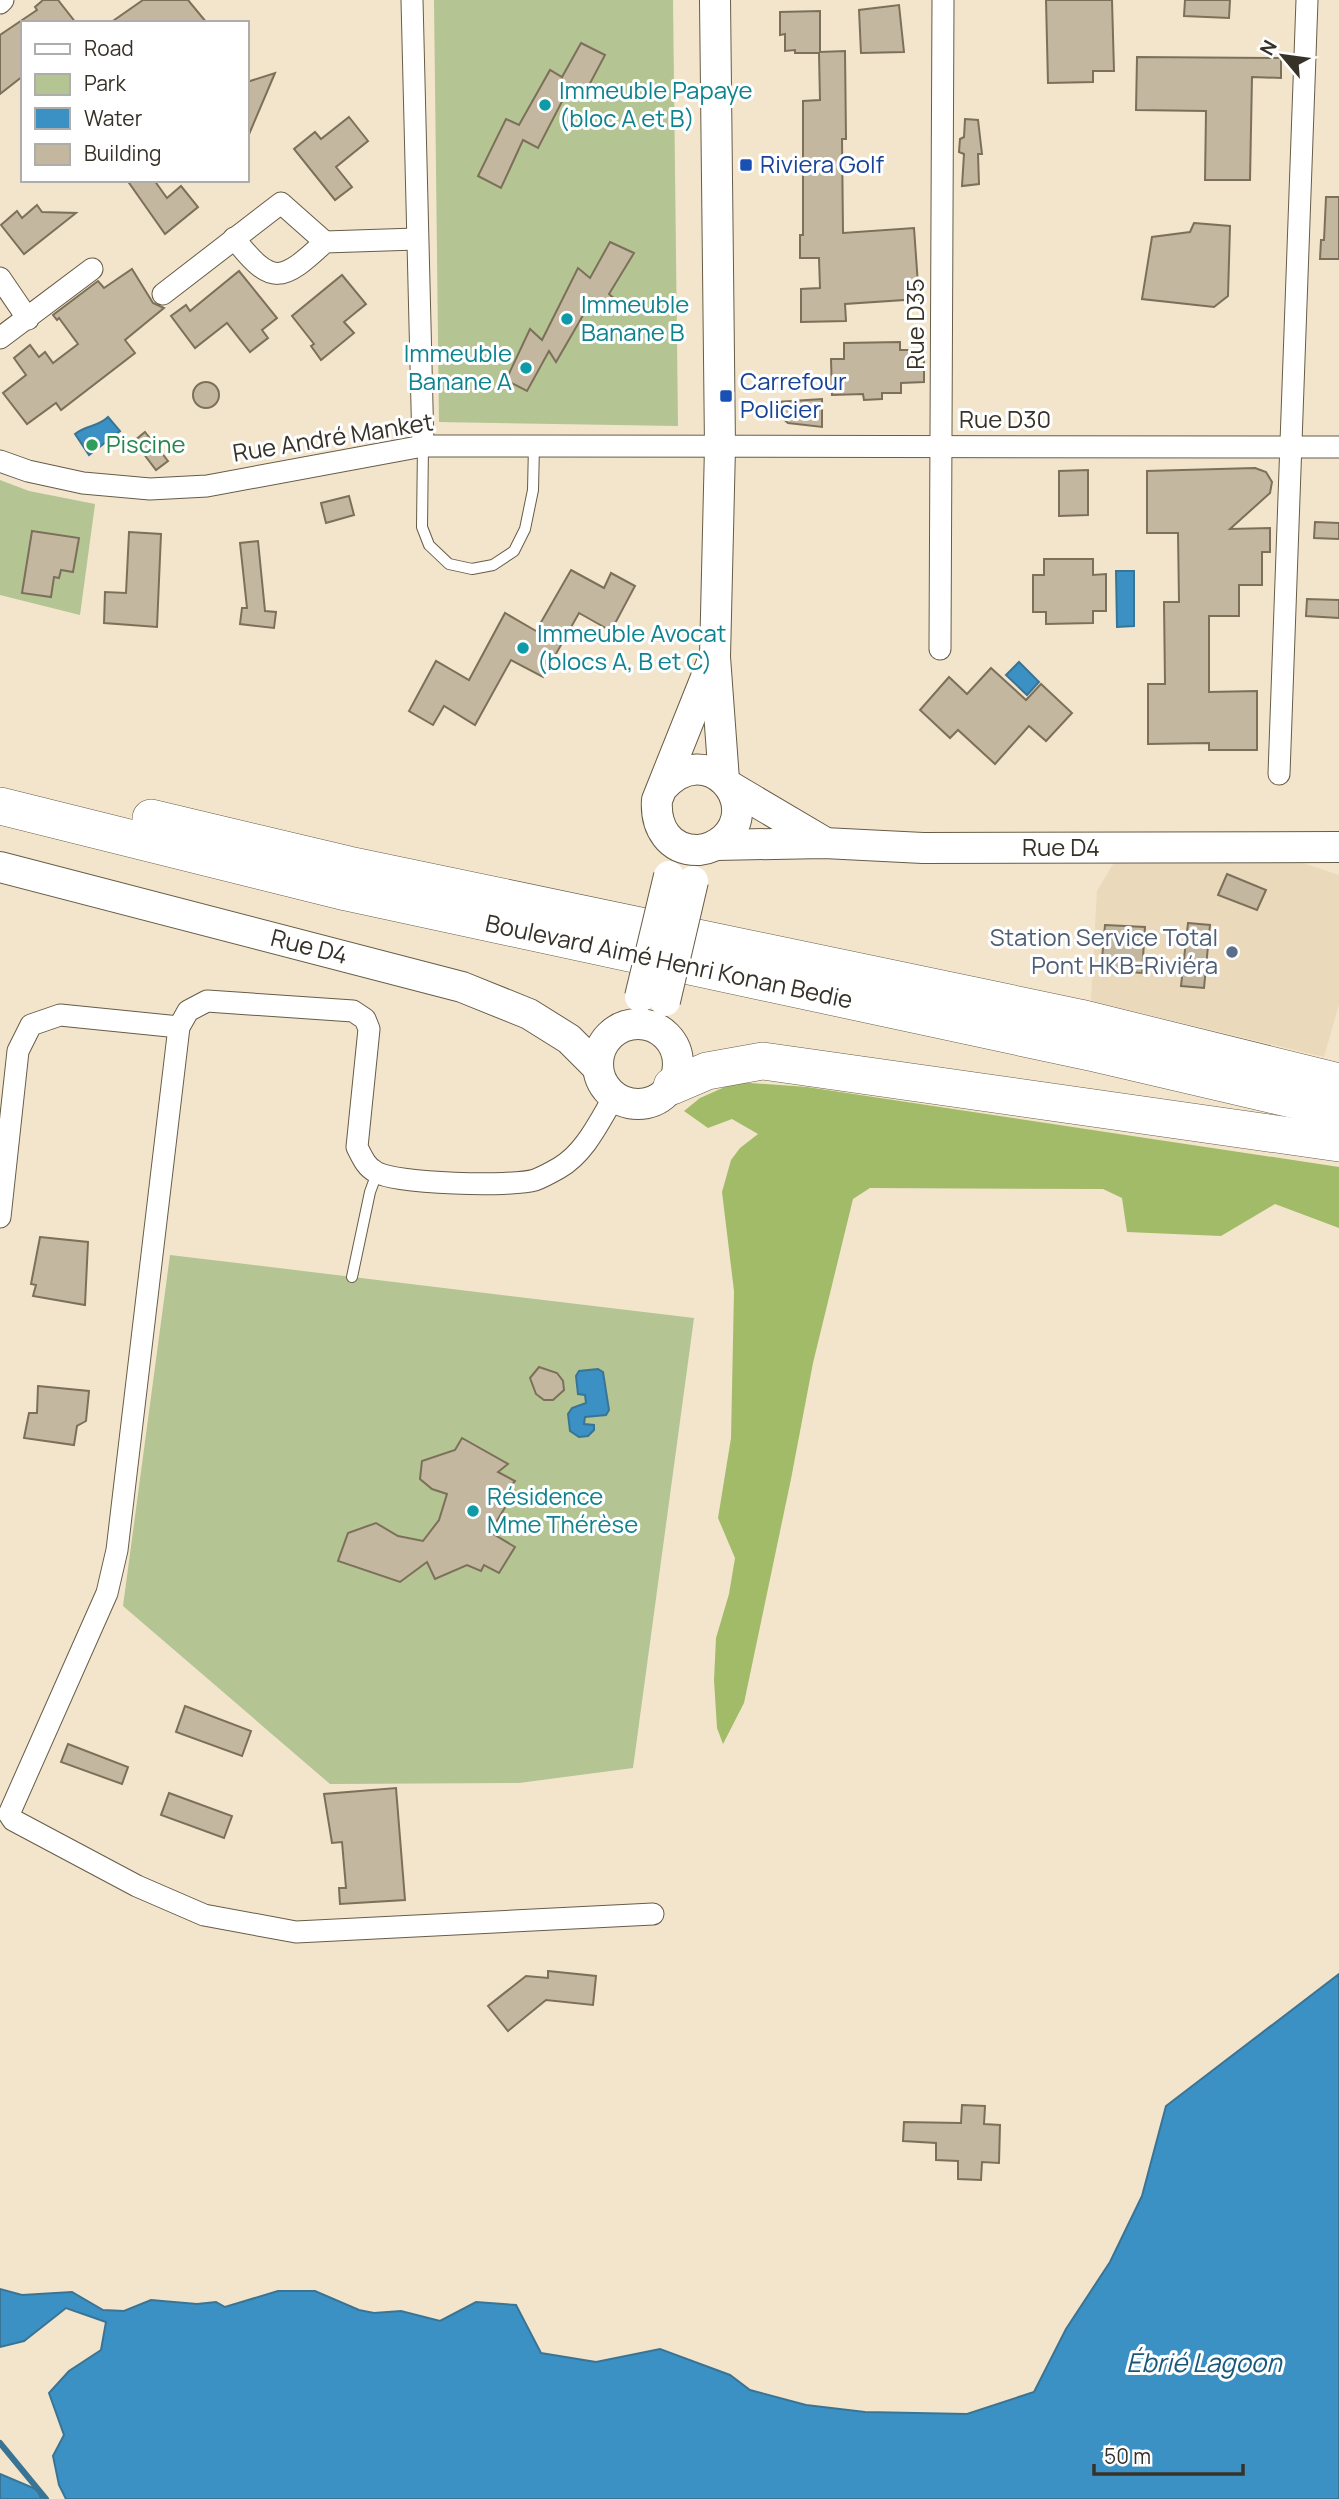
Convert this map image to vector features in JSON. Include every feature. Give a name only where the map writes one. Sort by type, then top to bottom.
[{"type":"highway","name":"Boulevard Aimé Henri Konan Bedie","points":[[0,781],[349,865],[1080,1018],[1339,1082]]},
{"type":"highway","name":"Boulevard Aimé Henri Konan Bedie","points":[[0,806],[346,892],[1080,1050],[1339,1110]]},
{"type":"highway","points":[[672,1086],[707,1070],[763,1061],[1339,1143]]},
{"type":"main road","points":[[598,1068],[598,1057],[608,1037],[626,1025],[652,999],[681,878],[711,847],[726,837],[734,826],[737,813],[736,800],[728,784],[715,657],[720,447],[715,0]]},
{"type":"main road","points":[[711,847],[690,849],[677,845],[659,826],[656,813],[657,800],[715,657]]},
{"type":"main road","points":[[663,787],[684,771],[697,769],[710,771],[728,784]]},
{"type":"main road","name":"Rue D4","points":[[728,784],[824,843]]},
{"type":"main road","points":[[667,837],[681,878]]},
{"type":"main road","name":"Rue D4","points":[[711,847],[824,843],[923,848],[1339,847]]},
{"type":"main road","name":"Rue D4","points":[[1299,847],[1339,861]]},
{"type":"main road","name":"Rue D4","points":[[0,867],[462,987],[529,1014],[569,1039],[598,1068],[606,1089],[614,1097]]},
{"type":"main road","points":[[614,1097],[634,1105],[656,1101],[672,1086],[677,1076],[678,1054],[652,999]]},
{"type":"main road","points":[[626,1025],[648,1024],[667,1035]]},
{"type":"street","points":[[412,0],[423,446]]},
{"type":"street","name":"Rue D35","points":[[940,649],[943,0]]},
{"type":"street","points":[[1279,774],[1307,0]]},
{"type":"street","points":[[163,294],[281,203],[325,242]]},
{"type":"street","points":[[234,237],[261,269],[284,273],[298,268],[325,242],[416,239]]},
{"type":"street","points":[[0,338],[92,269]]},
{"type":"street","points":[[0,278],[28,319]]},
{"type":"street","name":"Rue André Manket","points":[[0,461],[28,471],[83,483],[150,489],[207,486],[423,446],[720,447]]},
{"type":"street","name":"Rue D30","points":[[720,447],[1339,447]]},
{"type":"street","points":[[614,1097],[581,1149],[562,1167],[534,1180],[506,1184],[395,1179],[377,1173],[365,1164],[357,1147],[369,1030],[365,1019],[354,1011],[207,1001],[188,1011],[179,1027],[117,1550],[107,1593],[9,1814],[13,1819],[137,1886],[204,1915],[251,1926],[296,1932],[653,1914]]},
{"type":"street","points":[[0,1217],[18,1051],[31,1025],[60,1015],[179,1027]]},
{"type":"lane","points":[[423,446],[422,527],[429,545],[449,564],[472,569],[494,565],[514,551],[525,529],[533,489],[534,445]]},
{"type":"lane","points":[[352,1277],[370,1192],[377,1173]]},
{"type":"shaded area","points":[[1279,855],[1339,875],[1339,1004],[1324,1057],[1091,1001],[1097,891],[1115,861]]},
{"type":"green space","points":[[434,0],[673,0],[678,426],[439,422]]},
{"type":"green space","points":[[0,480],[29,491],[95,504],[80,615],[0,595]]},
{"type":"green space","points":[[736,1082],[807,1087],[1339,1167],[1339,1228],[1275,1204],[1221,1236],[1127,1232],[1122,1198],[1103,1189],[870,1188],[853,1199],[813,1363],[744,1703],[723,1744],[717,1728],[714,1680],[716,1638],[729,1594],[735,1558],[718,1518],[731,1438],[734,1291],[722,1192],[731,1160],[740,1148],[758,1134],[732,1119],[708,1128],[684,1111],[700,1098]]},
{"type":"green space","points":[[170,1255],[694,1318],[633,1768],[519,1783],[330,1784],[123,1606]]},
{"type":"water","name":"Piscine","points":[[108,417],[120,431],[89,455],[75,434]]},
{"type":"water","points":[[1116,571],[1134,571],[1134,626],[1117,627]]},
{"type":"water","points":[[1019,662],[1039,682],[1027,695],[1006,675]]},
{"type":"water","points":[[598,1369],[603,1372],[609,1410],[606,1415],[585,1417],[584,1424],[594,1425],[594,1430],[588,1436],[579,1437],[570,1431],[568,1414],[572,1408],[586,1403],[585,1395],[578,1394],[576,1376],[579,1371]]},
{"type":"water","name":"Ébrié Lagoon","points":[[1339,1974],[1339,2499],[66,2499],[59,2485],[53,2456],[64,2435],[49,2393],[69,2371],[101,2350],[106,2322],[66,2308],[24,2341],[0,2347],[0,2289],[22,2295],[72,2292],[103,2310],[124,2311],[151,2300],[197,2304],[216,2302],[225,2307],[278,2291],[315,2291],[359,2310],[374,2313],[401,2311],[440,2321],[476,2302],[516,2305],[541,2353],[596,2362],[660,2349],[730,2375],[750,2390],[806,2405],[865,2412],[967,2414],[1034,2392],[1066,2329],[1110,2262],[1142,2196],[1166,2106]]},
{"type":"water","points":[[0,2474],[38,2490],[41,2499],[0,2499]]},
{"type":"building","points":[[43,0],[58,0],[74,21],[21,21],[21,78],[0,94],[0,35],[37,10],[35,7]]},
{"type":"building","points":[[143,0],[188,0],[205,21],[113,21]]},
{"type":"building","points":[[1046,0],[1112,0],[1114,71],[1093,71],[1093,82],[1048,83]]},
{"type":"building","points":[[1185,0],[1230,0],[1229,18],[1184,16]]},
{"type":"building","points":[[899,5],[904,52],[861,53],[859,10]]},
{"type":"building","points":[[820,11],[820,52],[845,51],[843,233],[914,228],[919,299],[845,304],[846,321],[801,322],[801,289],[820,288],[819,258],[800,258],[800,235],[803,235],[803,101],[820,100],[819,53],[785,51],[785,34],[780,35],[780,12]]},
{"type":"building","name":"Immeuble Papaye (bloc A et B)","points":[[581,43],[605,55],[586,91],[571,84],[538,148],[523,140],[501,188],[478,176],[506,119],[519,125],[550,70],[562,77]]},
{"type":"building","points":[[1137,57],[1281,58],[1281,78],[1252,77],[1250,180],[1205,180],[1206,111],[1136,110]]},
{"type":"building","points":[[275,73],[248,137],[248,82]]},
{"type":"building","points":[[349,117],[368,141],[336,167],[352,187],[335,200],[294,149],[315,132],[321,139]]},
{"type":"building","points":[[965,119],[978,120],[982,154],[978,154],[979,184],[962,186],[964,154],[959,152],[960,139],[964,137]]},
{"type":"building","points":[[128,182],[155,182],[167,198],[181,186],[198,207],[165,234]]},
{"type":"building","points":[[1326,197],[1339,197],[1339,259],[1320,259],[1321,240],[1324,240]]},
{"type":"building","points":[[37,205],[42,212],[76,213],[24,254],[1,225],[17,211],[22,218]]},
{"type":"building","points":[[1194,223],[1230,226],[1228,296],[1214,307],[1142,299],[1152,237],[1190,232]]},
{"type":"building","points":[[610,242],[634,253],[609,294],[624,307],[621,311],[593,298],[556,362],[549,351],[527,391],[506,380],[530,329],[542,340],[578,268],[590,278]]},
{"type":"building","points":[[132,269],[153,303],[164,308],[125,340],[135,353],[61,410],[56,403],[27,424],[3,393],[26,375],[14,358],[30,345],[39,357],[45,352],[53,363],[78,344],[59,318],[57,320],[53,315],[98,281],[104,288]]},
{"type":"building","points":[[239,271],[277,318],[262,330],[268,338],[250,352],[227,323],[195,348],[171,316],[186,305],[190,311]]},
{"type":"building","points":[[342,275],[366,304],[344,322],[354,333],[321,360],[311,346],[314,344],[292,316]]},
{"type":"building","points":[[900,342],[900,350],[924,350],[924,382],[901,383],[901,393],[882,393],[882,399],[864,400],[863,394],[832,395],[831,359],[844,359],[844,343]]},
{"type":"building","points":[[206,382],[215,386],[219,395],[215,404],[206,408],[197,404],[193,395],[197,386]]},
{"type":"building","points":[[822,399],[822,427],[788,423],[780,416],[777,402]]},
{"type":"building","points":[[145,432],[168,461],[156,470],[134,441]]},
{"type":"building","points":[[1255,468],[1266,472],[1272,482],[1270,493],[1230,529],[1270,528],[1270,552],[1262,552],[1262,585],[1239,585],[1239,616],[1209,616],[1209,692],[1257,691],[1257,750],[1209,750],[1209,743],[1148,744],[1148,684],[1165,684],[1164,602],[1179,602],[1178,533],[1147,533],[1147,471]]},
{"type":"building","points":[[1088,470],[1088,515],[1059,516],[1059,471]]},
{"type":"building","points":[[349,496],[354,515],[326,523],[321,503]]},
{"type":"building","points":[[1315,522],[1339,523],[1339,539],[1314,538]]},
{"type":"building","points":[[32,531],[79,538],[73,572],[61,570],[59,578],[54,577],[51,597],[22,593]]},
{"type":"building","points":[[129,532],[161,534],[157,627],[104,623],[105,592],[126,593]]},
{"type":"building","points":[[258,541],[265,611],[276,612],[274,628],[240,624],[242,608],[247,608],[240,543]]},
{"type":"building","points":[[1044,559],[1093,559],[1093,575],[1106,574],[1106,611],[1093,611],[1093,623],[1046,624],[1046,612],[1033,612],[1033,575],[1044,575]]},
{"type":"building","name":"Immeuble Avocat (blocs A, B et C)","points":[[571,570],[604,588],[611,573],[635,586],[611,631],[579,613],[543,677],[511,660],[475,725],[444,706],[433,725],[409,711],[436,661],[469,680],[505,613],[536,631]]},
{"type":"building","points":[[1307,599],[1339,600],[1339,618],[1306,616]]},
{"type":"building","points":[[991,668],[1026,700],[1041,684],[1072,713],[1046,741],[1029,726],[995,764],[958,730],[950,738],[920,710],[949,677],[967,694]]},
{"type":"building","points":[[1227,874],[1266,890],[1257,910],[1218,895]]},
{"type":"building","points":[[1188,923],[1210,925],[1204,988],[1181,986]]},
{"type":"building","points":[[1105,925],[1145,927],[1142,973],[1101,970]]},
{"type":"building","points":[[40,1237],[88,1242],[85,1305],[33,1296],[36,1285],[31,1284]]},
{"type":"building","points":[[539,1367],[557,1373],[563,1381],[564,1390],[553,1400],[544,1400],[536,1394],[530,1378]]},
{"type":"building","points":[[38,1386],[89,1391],[86,1421],[77,1426],[74,1445],[24,1438],[29,1413],[37,1413]]},
{"type":"building","name":"Résidence Mme Thérèse","points":[[462,1438],[508,1464],[498,1472],[515,1481],[499,1500],[509,1501],[490,1532],[515,1547],[499,1573],[484,1565],[481,1571],[467,1565],[435,1579],[427,1562],[400,1582],[338,1561],[348,1533],[376,1523],[398,1536],[423,1541],[439,1520],[447,1494],[432,1489],[420,1479],[422,1461],[455,1450]]},
{"type":"building","points":[[185,1706],[251,1731],[242,1756],[176,1732]]},
{"type":"building","points":[[68,1744],[128,1767],[122,1784],[61,1762]]},
{"type":"building","points":[[396,1788],[405,1900],[340,1904],[339,1888],[346,1888],[342,1842],[332,1843],[324,1794]]},
{"type":"building","points":[[169,1793],[232,1816],[224,1838],[161,1815]]},
{"type":"building","points":[[548,1971],[596,1976],[593,2005],[546,2000],[508,2031],[488,2006],[526,1976],[548,1978]]},
{"type":"building","points":[[962,2105],[985,2106],[984,2124],[1000,2125],[999,2163],[982,2162],[981,2180],[958,2179],[958,2161],[936,2160],[936,2143],[903,2141],[904,2122],[961,2123]]},
{"type":"waterway","points":[[0,2443],[46,2499]]},
{"type":"place","name":"Immeuble Papaye (bloc A et B)","points":[[545,105]]},
{"type":"place","name":"Riviera Golf","points":[[746,165]]},
{"type":"place","name":"Immeuble Banane B","points":[[567,319]]},
{"type":"place","name":"Immeuble Banane A","points":[[526,368]]},
{"type":"place","name":"Carrefour Policier","points":[[726,396]]},
{"type":"place","name":"Piscine","points":[[92,445]]},
{"type":"place","name":"Immeuble Avocat (blocs A, B et C)","points":[[523,648]]},
{"type":"place","name":"Station Service Total Pont HKB-Riviéra","points":[[1232,952]]},
{"type":"place","name":"Résidence Mme Thérèse","points":[[473,1511]]}]
